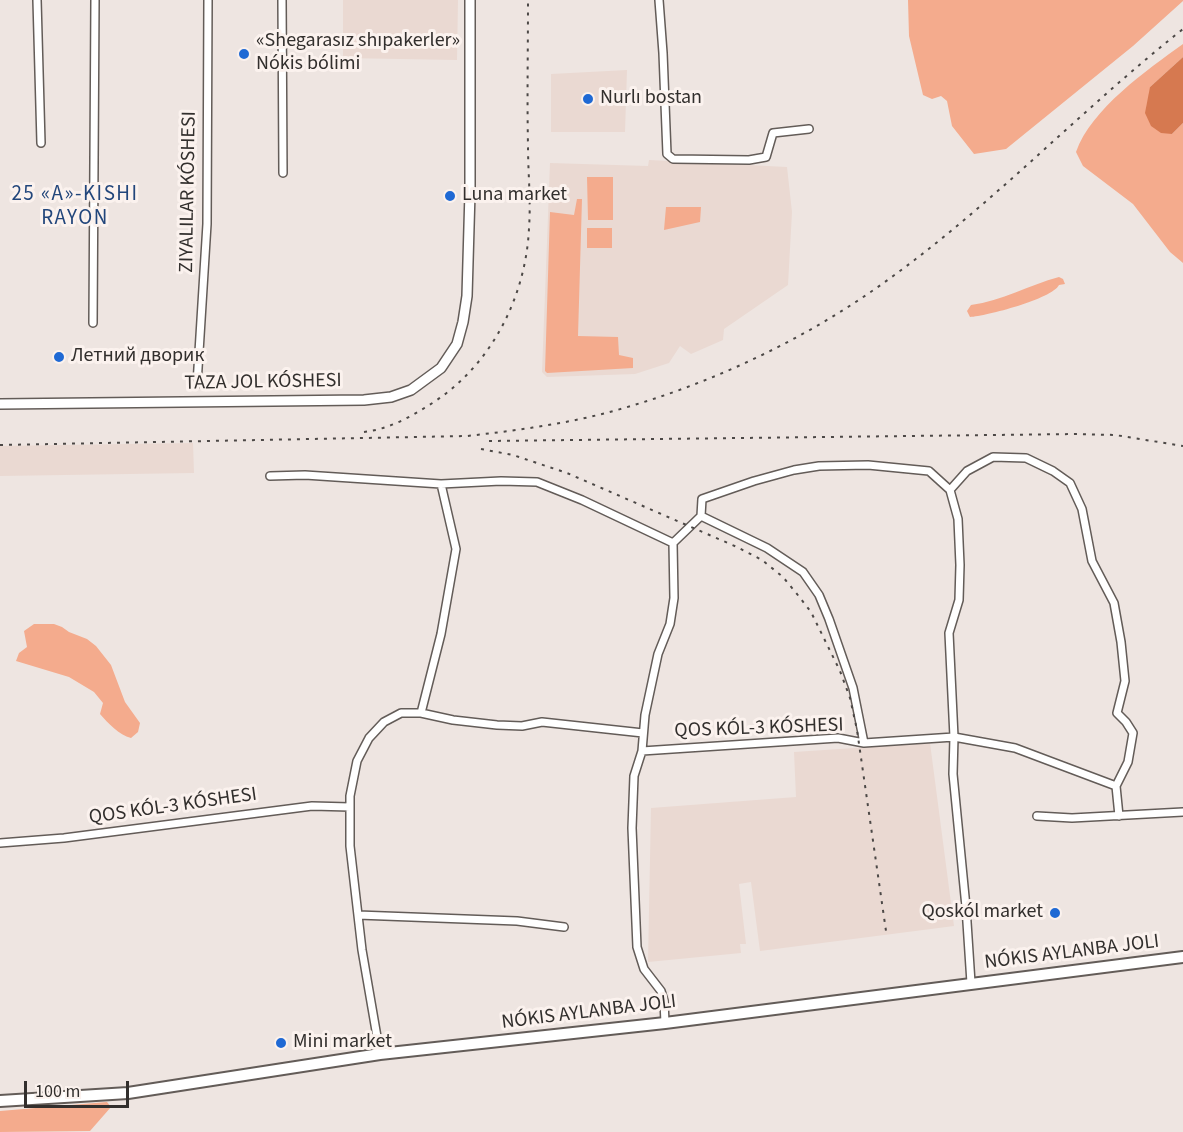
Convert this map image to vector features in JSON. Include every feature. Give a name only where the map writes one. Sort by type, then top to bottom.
[{"type":"main road","name":"TAZA JOL KÓSHESI","points":[[0,404],[364,400],[391,397],[411,390],[441,368],[457,344],[467,296],[470,192],[470,0]]},
{"type":"main road","points":[[0,1101],[61,1099],[128,1093],[380,1054],[665,1023],[1183,957]]},
{"type":"street","points":[[37,0],[41,143]]},
{"type":"street","points":[[93,323],[95,0]]},
{"type":"street","points":[[197,384],[207,224],[208,0]]},
{"type":"street","points":[[282,0],[283,173]]},
{"type":"street","points":[[659,0],[667,154],[673,159],[750,160],[766,157],[773,133],[809,129]]},
{"type":"street","points":[[950,490],[967,471],[993,457],[1026,458],[1053,471],[1070,483],[1082,509],[1092,561],[1114,603],[1121,642],[1125,681],[1117,713],[1133,733],[1128,762],[1116,786],[1119,816]]},
{"type":"street","points":[[665,1023],[664,1001],[661,992],[644,969],[637,947],[632,828],[634,776],[642,751],[645,715],[658,654],[672,615],[673,543],[701,516],[702,499],[794,470],[819,466],[868,465],[929,471],[950,490],[958,519],[960,565],[958,600],[949,633],[954,737],[953,774],[971,983]]},
{"type":"street","points":[[270,476],[305,475],[441,484],[537,482],[582,500],[673,543]]},
{"type":"street","points":[[421,713],[441,634],[456,549],[441,484]]},
{"type":"street","name":"QOS KÓL-3 KÓSHESI","points":[[642,751],[838,738],[864,743],[854,688],[819,595],[803,572],[767,548],[701,516]]},
{"type":"street","points":[[380,1054],[362,951],[350,846],[350,796],[357,761],[369,738],[384,722],[401,713],[421,713],[453,720],[497,725],[522,726],[542,722],[643,733]]},
{"type":"street","points":[[864,743],[954,737],[1015,748],[1116,786]]},
{"type":"street","name":"QOS KÓL-3 KÓSHESI","points":[[0,843],[63,838],[312,806],[350,807]]},
{"type":"street","points":[[1037,816],[1072,818],[1183,812]]},
{"type":"street","points":[[358,915],[517,921],[564,927]]},
{"type":"shaded area","points":[[343,0],[458,0],[457,60],[343,58]]},
{"type":"shaded area","points":[[908,0],[1183,1],[1133,46],[1006,149],[974,154],[952,126],[947,101],[941,96],[932,99],[923,95],[909,36]]},
{"type":"shaded area","points":[[1183,44],[1183,57],[1150,87],[1172,134],[1183,123],[1183,263],[1170,252],[1133,204],[1083,166],[1076,152],[1083,136],[1107,106],[1137,78]]},
{"type":"shaded area","points":[[1183,57],[1183,123],[1172,134],[1161,133],[1151,126],[1145,113],[1150,87]]},
{"type":"shaded area","name":"Nurlı bostan","points":[[627,70],[625,132],[551,132],[551,74]]},
{"type":"shaded area","points":[[649,160],[787,167],[792,212],[788,285],[724,329],[723,340],[691,354],[680,346],[669,363],[635,374],[547,377],[542,372],[550,163],[648,166]]},
{"type":"shaded area","points":[[587,177],[613,177],[613,220],[588,220]]},
{"type":"shaded area","points":[[577,199],[582,199],[578,336],[618,337],[619,355],[633,358],[633,368],[547,373],[545,371],[550,212],[574,215]]},
{"type":"shaded area","points":[[666,207],[701,207],[700,222],[664,230]]},
{"type":"shaded area","points":[[587,228],[612,228],[612,248],[587,248]]},
{"type":"shaded area","points":[[1059,277],[1065,284],[1059,285],[1044,296],[1032,301],[978,316],[970,317],[967,311],[971,305],[994,300]]},
{"type":"shaded area","points":[[193,443],[194,473],[0,476],[0,446]]},
{"type":"shaded area","points":[[34,624],[54,624],[87,639],[96,646],[111,665],[125,702],[140,723],[138,732],[131,738],[110,725],[100,714],[103,703],[94,692],[69,677],[16,661],[19,653],[27,647],[24,631]]},
{"type":"shaded area","points":[[930,743],[954,926],[760,951],[751,882],[739,884],[746,944],[740,944],[741,953],[648,962],[651,808],[796,797],[794,752]]},
{"type":"shaded area","points":[[107,1102],[111,1107],[90,1131],[0,1132],[0,1111]]},
{"type":"railway","points":[[364,432],[383,428],[409,417],[455,386],[489,348],[513,303],[521,279],[530,218],[528,0]]},
{"type":"railway","points":[[0,445],[467,436],[585,418],[678,391],[787,342],[822,323],[889,279],[965,220],[1109,91],[1183,29]]},
{"type":"railway","points":[[489,441],[1077,434],[1115,435],[1183,446]]},
{"type":"railway","points":[[481,449],[513,455],[567,473],[737,547],[762,560],[783,577],[811,612],[840,671],[850,698],[857,730],[886,931]]},
{"type":"place","name":"«Shegarasız shıpakerler» Nókis bólimi","points":[[244,54]]},
{"type":"place","name":"Nurlı bostan","points":[[588,99]]},
{"type":"place","name":"Luna market","points":[[450,196]]},
{"type":"place","name":"Летний дворик","points":[[59,357]]},
{"type":"place","name":"Qoskól market","points":[[1055,913]]},
{"type":"place","name":"Mini market","points":[[281,1043]]},
{"type":"district","name":"25 «A»-KISHI RAYON","points":[[75,207]]}]
